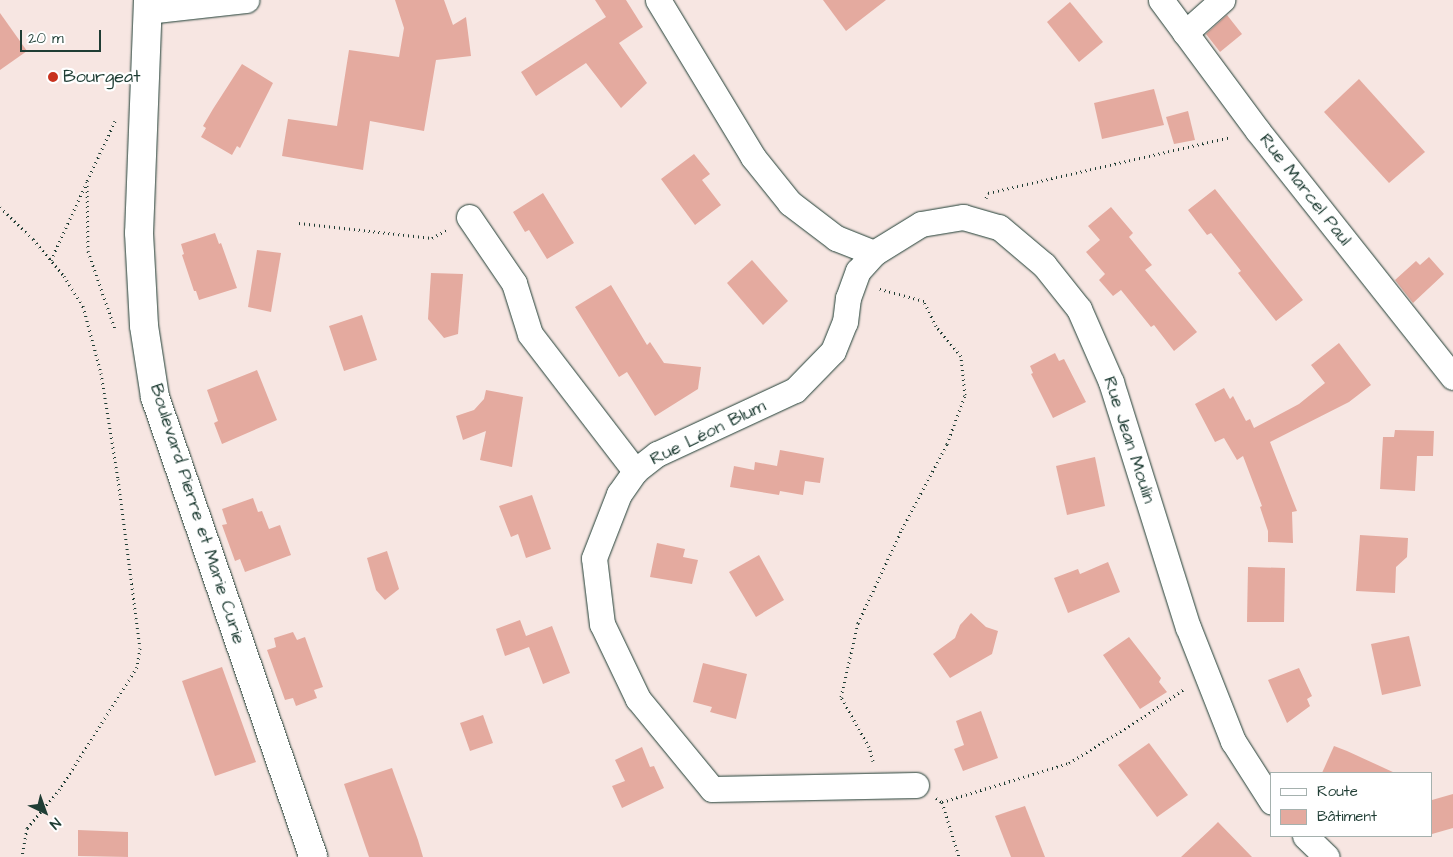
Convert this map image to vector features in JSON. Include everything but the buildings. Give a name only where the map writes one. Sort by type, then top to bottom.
[{"type":"main road","name":"Boulevard Pierre et Marie Curie","points":[[148,5],[139,233],[144,326],[155,397],[312,857]]},
{"type":"street","points":[[148,5],[246,0]]},
{"type":"street","points":[[658,0],[753,158],[790,203],[836,238],[874,253]]},
{"type":"street","name":"Rue Marcel Paul","points":[[1161,0],[1258,131],[1453,377]]},
{"type":"street","points":[[1185,33],[1222,0]]},
{"type":"street","points":[[469,217],[514,283],[530,334],[635,472]]},
{"type":"street","name":"Rue Jean Moulin","points":[[874,253],[921,224],[963,217],[978,221],[999,227],[1036,259],[1079,309],[1111,382],[1188,627],[1233,741],[1270,799]]},
{"type":"street","name":"Rue Léon Blum","points":[[874,253],[858,271],[848,298],[845,322],[833,351],[795,390],[657,454],[635,472],[619,494],[594,558],[602,624],[638,698],[712,789],[916,785]]},
{"type":"street","points":[[1306,837],[1327,857]]},
{"type":"path","points":[[978,221],[988,193],[1258,131]]},
{"type":"path","points":[[51,260],[87,182]]},
{"type":"path","points":[[0,207],[33,239],[51,260],[64,276],[83,306],[101,373],[118,479],[140,648],[137,667],[60,789],[27,828],[22,857]]},
{"type":"path","points":[[299,223],[432,238],[469,217]]},
{"type":"path","points":[[854,282],[924,301],[936,326],[961,356],[964,395],[947,444],[902,529],[858,623],[841,697],[869,747],[880,785]]},
{"type":"path","points":[[942,802],[1069,763],[1145,716],[1206,672]]},
{"type":"path","points":[[916,785],[942,802],[959,857]]},
{"type":"place","name":"Bourgeat","points":[[53,77]]}]
